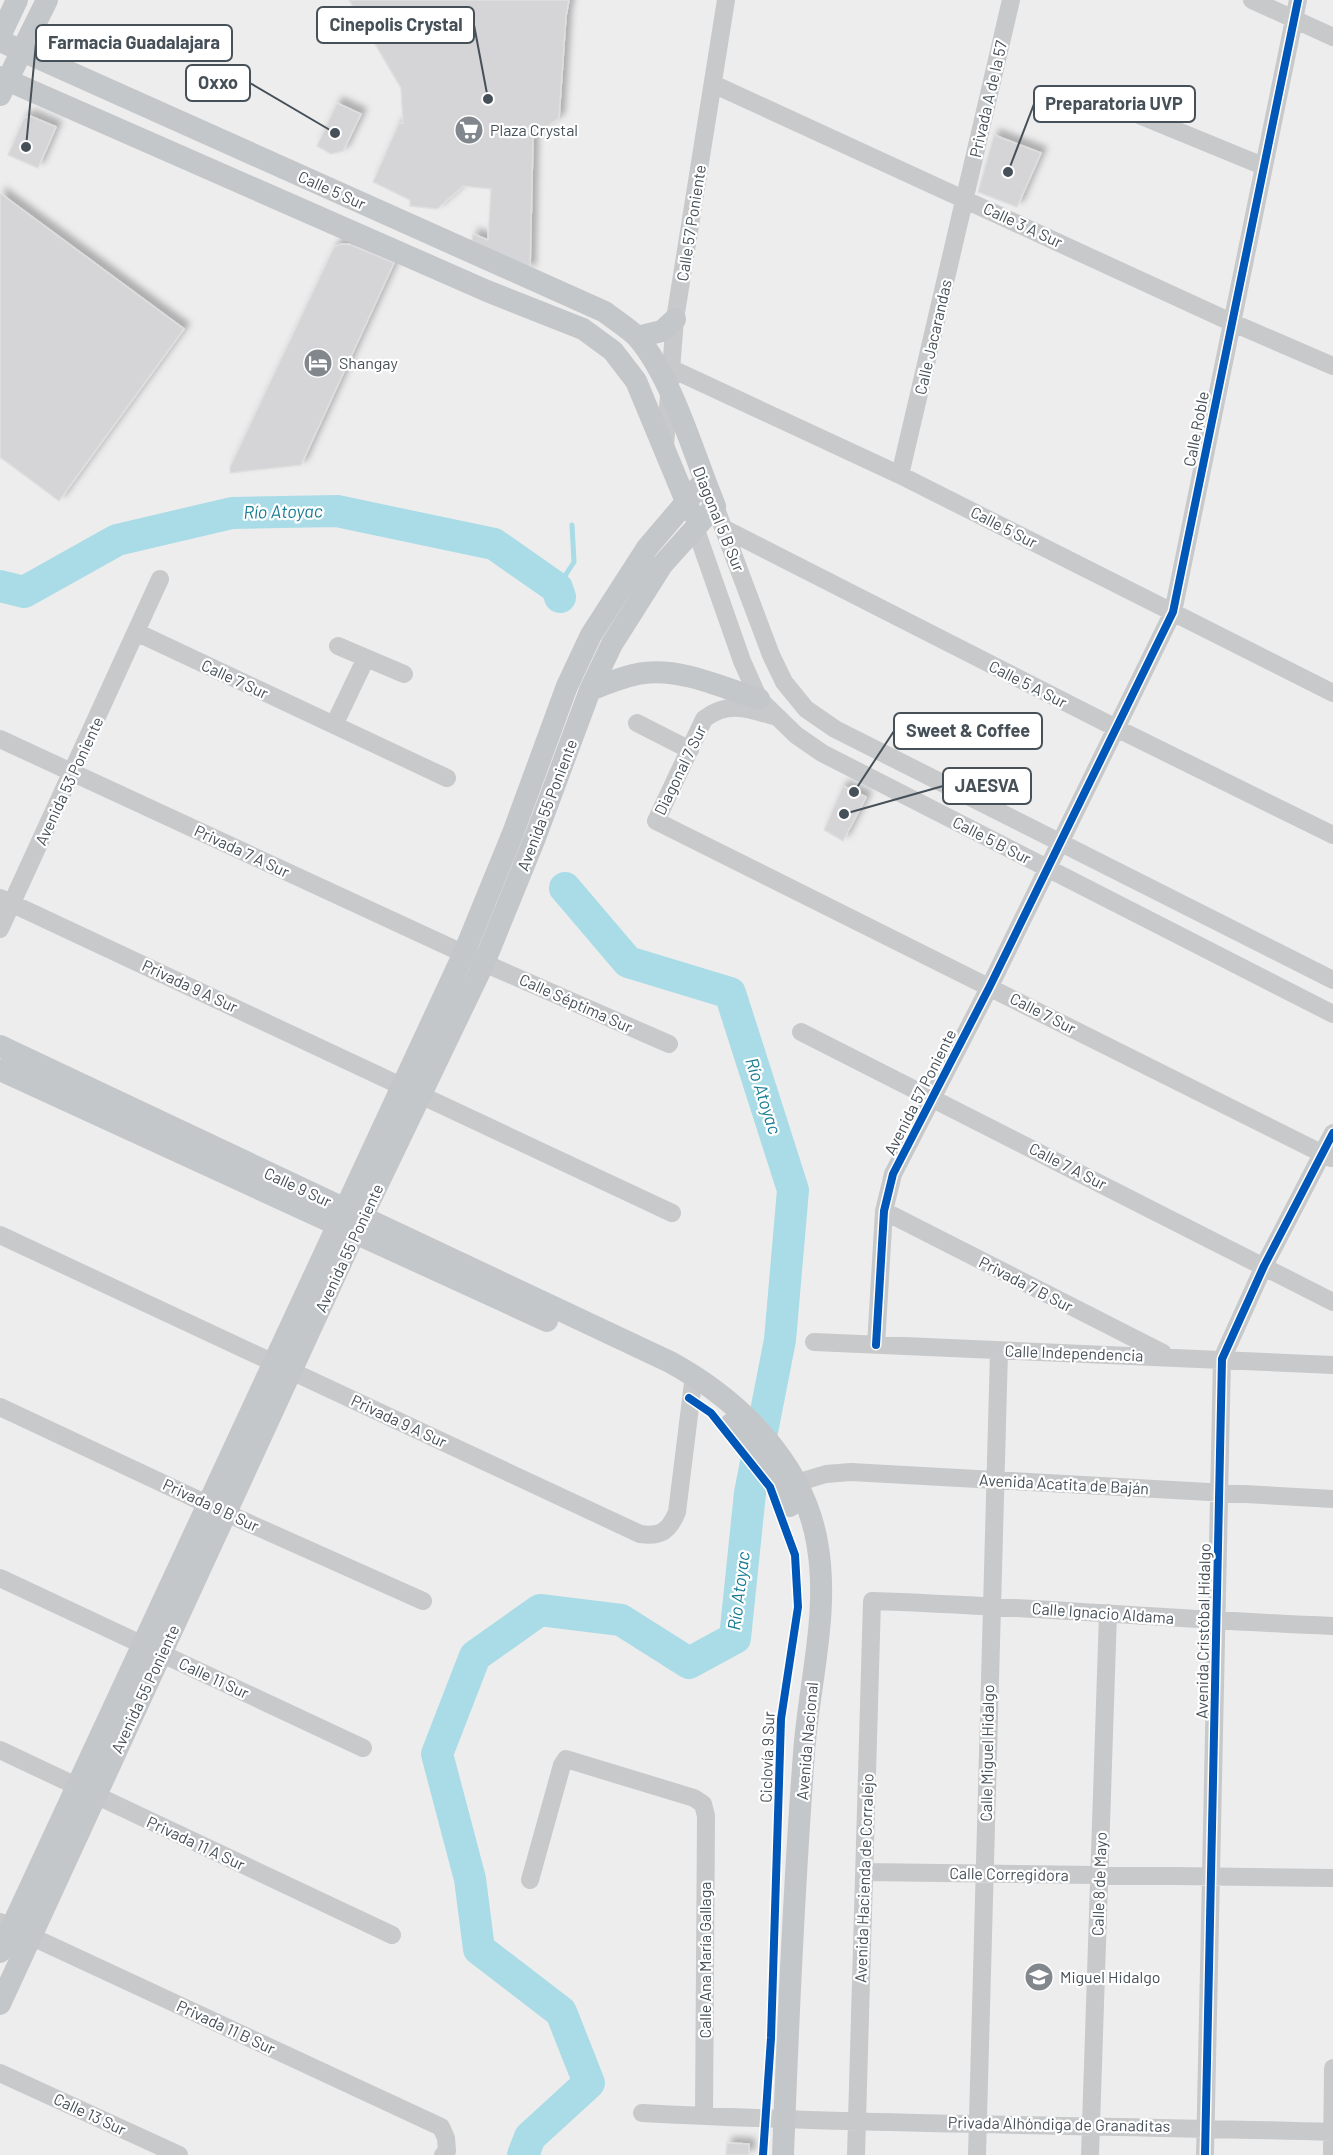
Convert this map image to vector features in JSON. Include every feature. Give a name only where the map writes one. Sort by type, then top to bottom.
[{"type":"main road","points":[[0,36],[17,0]]},
{"type":"main road","points":[[3,84],[24,52],[47,0]]},
{"type":"main road","name":"Calle 5 Sur","points":[[0,41],[605,312],[637,337],[651,357]]},
{"type":"main road","name":"Calle 5 Sur","points":[[3,84],[487,291],[583,329],[613,351],[636,381]]},
{"type":"main road","points":[[487,291],[497,264]]},
{"type":"main road","points":[[637,337],[662,331],[675,319]]},
{"type":"main road","name":"Diagonal 5 B Sur","points":[[651,357],[670,396],[716,506]]},
{"type":"main road","name":"Diagonal 5 B Sur","points":[[636,381],[665,446],[696,527]]},
{"type":"main road","name":"Avenida 55 Poniente","points":[[0,1952],[86,1792],[411,1089],[513,833],[567,686],[591,635],[646,548],[704,481]]},
{"type":"main road","name":"Avenida 55 Poniente","points":[[411,1089],[484,963],[590,690],[612,644],[662,566],[716,506]]},
{"type":"main road","points":[[590,690],[644,673],[664,673],[690,677],[766,707]]},
{"type":"main road","name":"Calle 9 Sur","points":[[0,1046],[349,1221],[692,1382]]},
{"type":"main road","name":"Calle 9 Sur","points":[[0,1070],[349,1221]]},
{"type":"main road","name":"Avenida Nacional","points":[[692,1382],[732,1414],[773,1460],[790,1484],[817,1540],[823,1601],[804,1754],[778,2121],[770,2155]]},
{"type":"main road","name":"Avenida 55 Poniente","points":[[0,2004],[14,1929]]},
{"type":"main road","name":"Avenida Nacional","points":[[778,2121],[783,2155]]},
{"type":"street","name":"Calle 57 Poniente","points":[[665,446],[675,319],[726,0]]},
{"type":"street","name":"Privada A de la 57","points":[[966,198],[1011,0]]},
{"type":"street","points":[[1252,0],[1333,37]]},
{"type":"street","name":"Calle Roble","points":[[1046,868],[1173,612],[1298,0]]},
{"type":"street","name":"Calle 3 A Sur","points":[[713,84],[966,198],[1231,322],[1333,366]]},
{"type":"street","points":[[1134,113],[1263,166]]},
{"type":"street","name":"Calle Jacarandas","points":[[900,475],[966,198]]},
{"type":"street","name":"Calle 5 Sur","points":[[672,369],[900,475],[1333,693]]},
{"type":"street","name":"Diagonal 5 B Sur","points":[[716,506],[771,655],[784,682]]},
{"type":"street","name":"Diagonal 5 B Sur","points":[[696,527],[742,661],[766,707]]},
{"type":"street","name":"Calle 5 A Sur","points":[[725,529],[1116,728],[1333,835]]},
{"type":"street","name":"Avenida 53 Poniente","points":[[0,929],[6,900],[73,772],[160,579]]},
{"type":"street","name":"Calle 7 Sur","points":[[136,632],[447,778]]},
{"type":"street","points":[[338,646],[404,674]]},
{"type":"street","points":[[334,725],[366,658]]},
{"type":"street","name":"Calle 5 B Sur","points":[[784,682],[806,708],[835,729],[1333,980]]},
{"type":"street","name":"Diagonal 7 Sur","points":[[656,821],[704,719],[716,710],[729,706],[766,707]]},
{"type":"street","name":"Calle 5 B Sur","points":[[766,707],[822,753],[1333,1014]]},
{"type":"street","points":[[637,723],[690,750]]},
{"type":"street","name":"Privada 7 A Sur","points":[[0,739],[484,963]]},
{"type":"street","name":"Calle 7 Sur","points":[[656,821],[1328,1156]]},
{"type":"street","name":"Avenida 57 Poniente","points":[[876,1345],[884,1211],[893,1174],[990,986],[1046,868]]},
{"type":"street","name":"Privada 9 A Sur","points":[[6,900],[672,1213]]},
{"type":"street","name":"Calle Séptima Sur","points":[[484,963],[669,1044]]},
{"type":"street","name":"Calle 7 A Sur","points":[[801,1032],[1333,1302]]},
{"type":"street","name":"Avenida Cristóbal Hidalgo","points":[[1205,2155],[1222,1359],[1264,1266],[1328,1156],[1333,1134]]},
{"type":"street","name":"Privada 7 B Sur","points":[[884,1211],[1168,1356]]},
{"type":"street","name":"Privada 9 A Sur","points":[[0,1235],[640,1534],[656,1536],[671,1527],[677,1512],[692,1382]]},
{"type":"street","name":"Calle Independencia","points":[[814,1342],[1333,1365]]},
{"type":"street","name":"Calle Miguel Hidalgo","points":[[977,2155],[999,1351]]},
{"type":"street","name":"Privada 9 B Sur","points":[[0,1407],[217,1509],[423,1601]]},
{"type":"street","name":"Avenida Acatita de Baján","points":[[790,1484],[826,1474],[851,1472],[1333,1499]]},
{"type":"street","name":"Calle 11 Sur","points":[[0,1578],[363,1748]]},
{"type":"street","name":"Calle Ignacio Aldama","points":[[872,1601],[991,1604],[1216,1621],[1333,1626]]},
{"type":"street","name":"Avenida Hacienda de Corralejo","points":[[856,2155],[872,1601]]},
{"type":"street","name":"Calle 8 de Mayo","points":[[1090,2155],[1108,1613]]},
{"type":"street","name":"Privada 11 A Sur","points":[[0,1750],[392,1935]]},
{"type":"street","name":"Calle Ana María Gallaga","points":[[530,1880],[562,1765],[566,1759],[694,1798],[704,1804],[706,1816],[704,2116]]},
{"type":"street","name":"Calle Corregidora","points":[[865,1872],[1333,1878]]},
{"type":"street","name":"Privada 11 B Sur","points":[[14,1929],[441,2127],[445,2146]]},
{"type":"street","points":[[1332,2155],[1333,2068]]},
{"type":"street","name":"Calle 13 Sur","points":[[0,2073],[179,2155]]},
{"type":"street","name":"Privada Alhóndiga de Granaditas","points":[[642,2113],[778,2121],[978,2122],[1333,2132]]},
{"type":"building","name":"Plaza Crystal","points":[[349,0],[569,0],[559,118],[533,137],[530,271],[471,246],[473,234],[488,240],[491,189],[463,186],[437,209],[410,206],[410,200],[373,182],[399,123],[403,123],[401,88]]},
{"type":"building","points":[[337,103],[361,114],[343,151],[331,154],[317,146]]},
{"type":"building","points":[[30,116],[56,127],[38,168],[8,155],[24,118]]},
{"type":"building","points":[[994,135],[1041,153],[1017,207],[978,192]]},
{"type":"building","points":[[0,193],[184,329],[59,501],[0,457]]},
{"type":"building","points":[[349,244],[394,263],[301,465],[230,473],[230,467],[334,247]]},
{"type":"building","points":[[843,786],[866,797],[843,841],[824,830]]},
{"type":"building","points":[[727,2143],[749,2144],[749,2155],[726,2155]]},
{"type":"waterway","name":"Río Atoyac","points":[[0,586],[24,592],[117,540],[232,513],[337,511],[494,544],[557,588],[560,597]]},
{"type":"waterway","points":[[557,588],[574,562],[572,525]]},
{"type":"waterway","name":"Río Atoyac","points":[[523,2155],[530,2137],[589,2083],[561,2012],[479,1949],[470,1879],[437,1754],[475,1656],[540,1610],[621,1620],[689,1663],[735,1638],[750,1493],[780,1340],[793,1190],[730,993],[628,962],[565,888]]},
{"type":"cycle path","points":[[876,1345],[884,1211],[893,1174],[990,986],[1173,612],[1298,0]]},
{"type":"cycle path","points":[[1205,2155],[1222,1359],[1264,1266],[1333,1133]]},
{"type":"cycle path","name":"Ciclovía 9 Sur","points":[[689,1398],[711,1413],[770,1487],[795,1555],[798,1607],[781,1719],[771,2038],[763,2155]]},
{"type":"place","name":"Cinepolis Crystal","points":[[488,99]]},
{"type":"place","name":"Plaza Crystal","points":[[469,130]]},
{"type":"place","name":"Oxxo","points":[[335,133]]},
{"type":"place","name":"Farmacia Guadalajara","points":[[26,147]]},
{"type":"place","name":"Preparatoria UVP","points":[[1008,172]]},
{"type":"place","name":"Shangay","points":[[318,363]]},
{"type":"place","name":"Sweet & Coffee","points":[[854,792]]},
{"type":"place","name":"JAESVA","points":[[844,814]]},
{"type":"place","name":"Miguel Hidalgo","points":[[1039,1977]]}]
